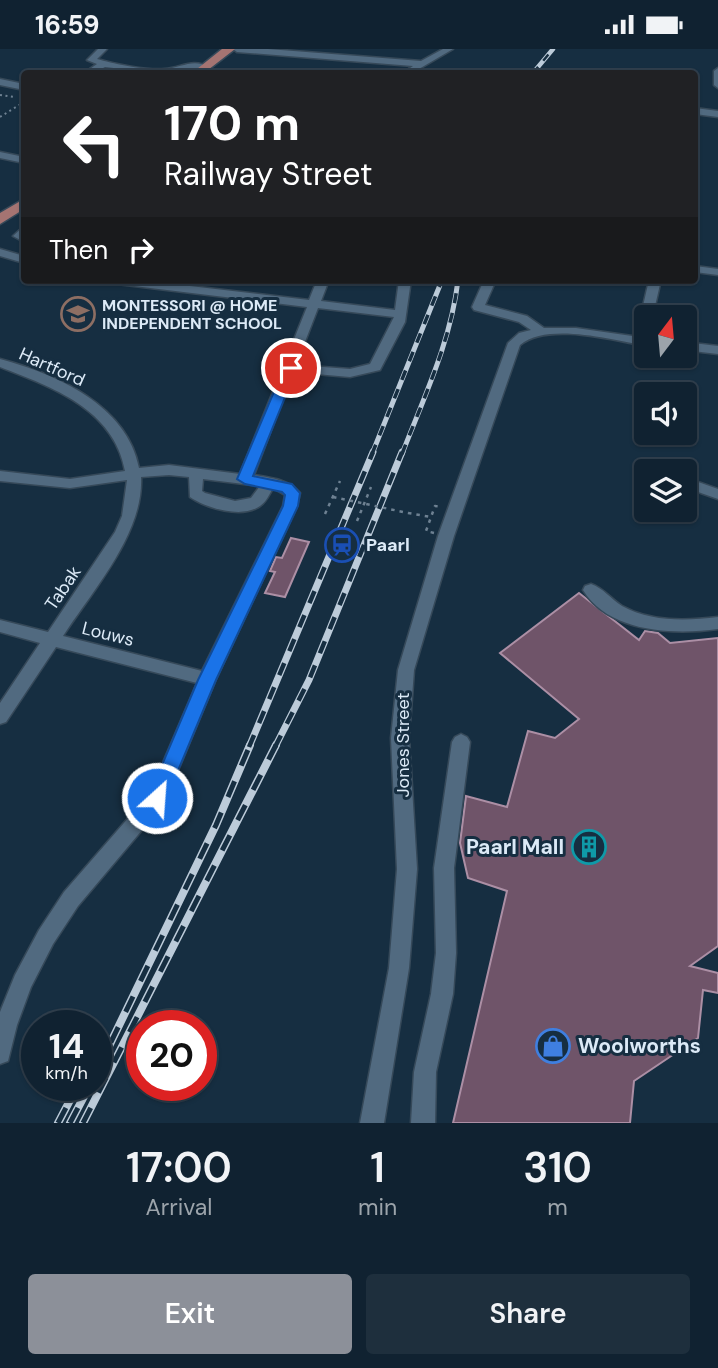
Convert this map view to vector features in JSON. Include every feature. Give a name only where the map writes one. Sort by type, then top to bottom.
[{"type":"main road","points":[[201,70],[229,49]]},
{"type":"main road","points":[[0,220],[21,205]]},
{"type":"street","points":[[103,49],[91,60],[140,70]]},
{"type":"street","points":[[237,49],[294,51],[423,64]]},
{"type":"street","points":[[412,70],[449,49]]},
{"type":"street","points":[[95,70],[108,64]]},
{"type":"street","points":[[171,70],[187,65],[201,70]]},
{"type":"street","points":[[108,70],[140,70]]},
{"type":"street","points":[[718,71],[718,85]]},
{"type":"street","points":[[0,82],[21,87]]},
{"type":"street","points":[[0,94],[21,89]]},
{"type":"street","points":[[698,111],[718,114]]},
{"type":"street","points":[[0,155],[21,159]]},
{"type":"street","points":[[0,252],[21,256]]},
{"type":"street","points":[[698,269],[718,272]]},
{"type":"street","points":[[143,284],[400,314]]},
{"type":"street","points":[[245,479],[291,368],[322,284]]},
{"type":"street","points":[[291,368],[350,373],[370,370],[381,361],[400,314],[404,284]]},
{"type":"street","points":[[488,284],[478,307],[523,319],[547,330],[634,340]]},
{"type":"street","points":[[649,305],[654,284]]},
{"type":"street","name":"Jones Street","points":[[372,1123],[399,968],[406,881],[400,738],[406,670],[446,535],[514,344],[521,336],[547,330]]},
{"type":"street","points":[[697,348],[718,350]]},
{"type":"street","name":"Hartford","points":[[0,363],[66,391],[96,410],[120,439],[133,473]]},
{"type":"street","points":[[0,476],[42,483],[77,483],[155,470],[269,482],[290,490],[290,506],[207,680],[157,798],[71,899],[46,937],[22,982],[6,1025],[0,1053]]},
{"type":"street","name":"Tabak","points":[[0,717],[128,523],[136,494],[133,473]]},
{"type":"street","points":[[196,473],[195,493],[216,503],[250,506],[258,500],[269,482]]},
{"type":"street","points":[[697,487],[718,494]]},
{"type":"street","points":[[591,590],[610,608],[636,619],[682,625],[718,623]]},
{"type":"street","name":"Louws","points":[[0,626],[207,680]]},
{"type":"street","points":[[423,1123],[425,1072],[444,967],[444,868],[461,742]]},
{"type":"path","points":[[0,94],[15,97]]},
{"type":"path","points":[[0,117],[21,104]]},
{"type":"path","points":[[325,514],[340,481]]},
{"type":"path","points":[[357,521],[371,487]]},
{"type":"path","points":[[333,497],[431,517]]},
{"type":"building","points":[[291,538],[309,542],[285,597],[265,593],[275,572],[270,571],[276,557],[282,558]]},
{"type":"building","name":"Paarl Mall","points":[[579,593],[639,640],[645,631],[658,633],[670,643],[718,638],[718,946],[690,966],[718,973],[718,993],[703,990],[698,1038],[634,1081],[630,1123],[453,1123],[507,891],[468,878],[460,843],[466,796],[507,807],[528,731],[555,738],[579,719],[500,653]]},
{"type":"railway","points":[[536,70],[553,49]]},
{"type":"railway","points":[[372,454],[440,284]]},
{"type":"railway","points":[[402,454],[443,347],[457,284]]},
{"type":"railway","points":[[249,747],[373,452]]},
{"type":"railway","points":[[275,747],[309,680],[402,452]]},
{"type":"railway","points":[[112,1040],[216,825],[250,745]]},
{"type":"railway","points":[[83,1123],[276,745]]},
{"type":"railway","points":[[58,1123],[70,1101]]},
{"type":"railway","points":[[70,1123],[82,1101]]},
{"type":"place","name":"MONTESSORI @ HOME INDEPENDENT SCHOOL","points":[[78,314]]},
{"type":"place","name":"Paarl","points":[[342,545]]},
{"type":"place","name":"Paarl Mall","points":[[589,847]]},
{"type":"place","name":"Woolworths","points":[[553,1046]]},
{"type":"route","points":[[157,798],[172,768],[207,680],[292,500],[293,493],[281,485],[245,479],[291,368]]}]
